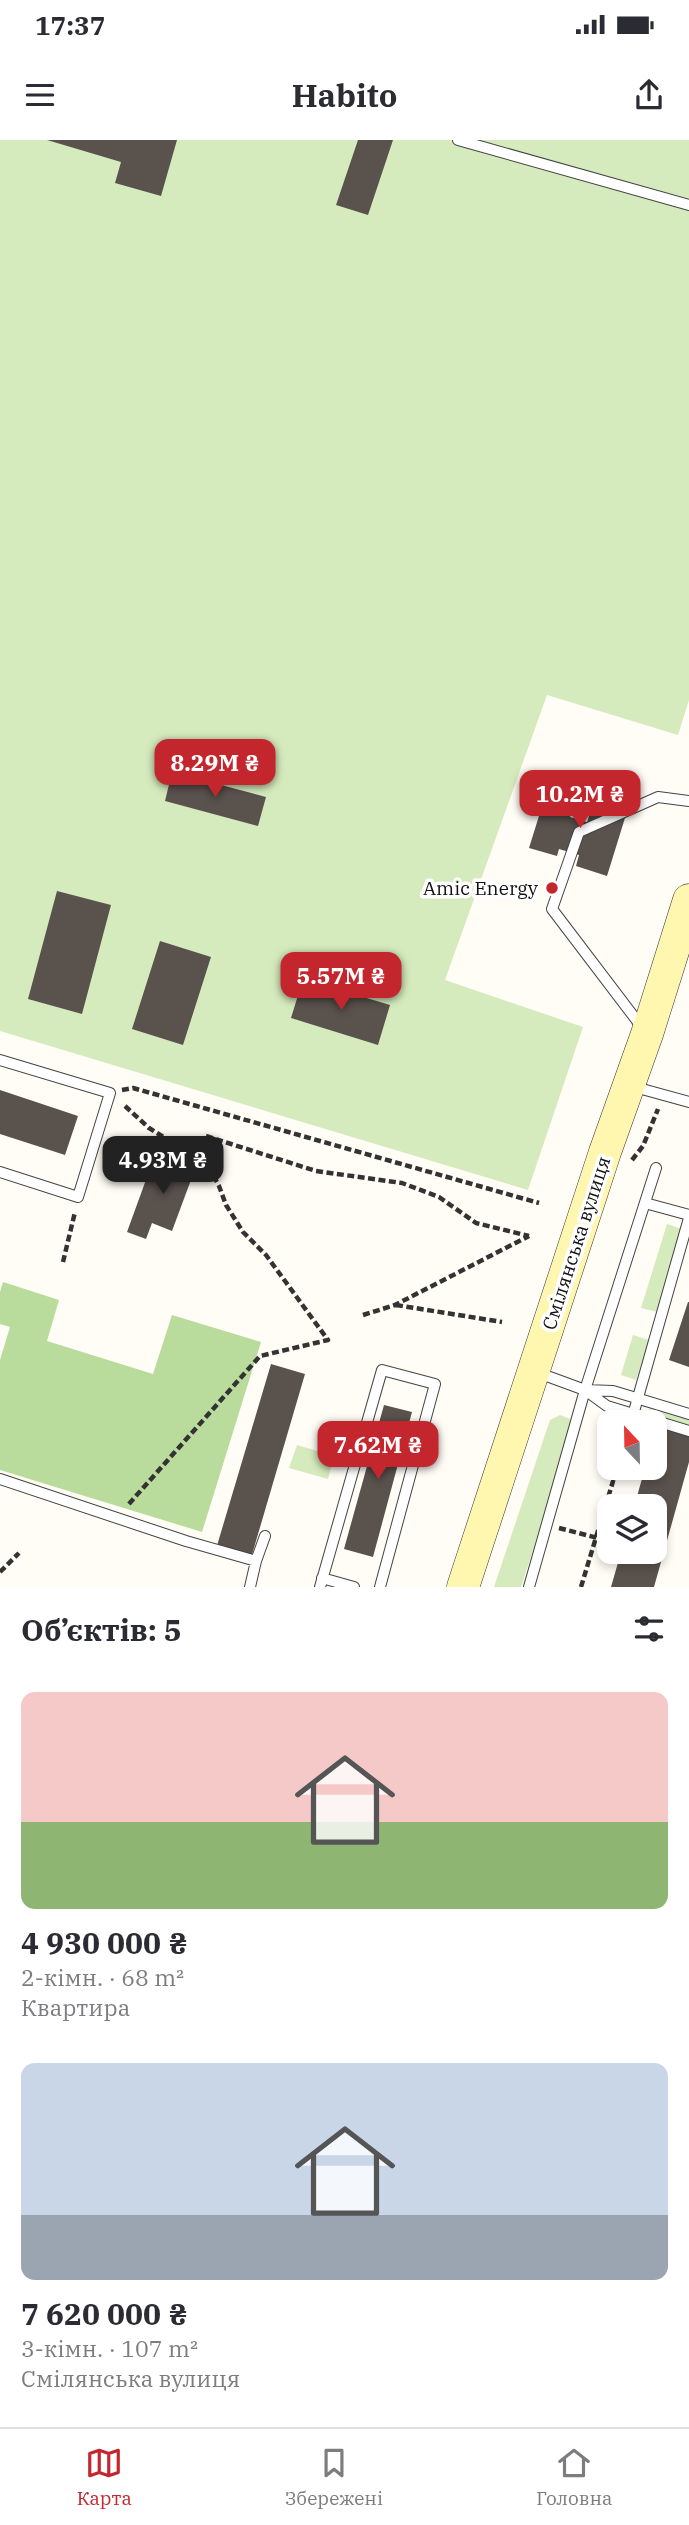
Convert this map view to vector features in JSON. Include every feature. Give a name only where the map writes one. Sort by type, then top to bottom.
[{"type":"main road","name":"Смілянська вулиця","points":[[463,1587],[689,900]]},
{"type":"lane","points":[[458,140],[689,205]]},
{"type":"lane","points":[[647,1034],[552,909],[579,832],[658,797],[689,801]]},
{"type":"lane","points":[[0,1060],[110,1093],[78,1197],[0,1172]]},
{"type":"lane","points":[[628,1086],[689,1102]]},
{"type":"lane","points":[[529,1587],[585,1390],[656,1168]]},
{"type":"lane","points":[[634,1410],[689,1216],[645,1203]]},
{"type":"lane","points":[[354,1587],[321,1583],[382,1370],[435,1384],[380,1587]]},
{"type":"lane","points":[[534,1371],[585,1390],[607,1406],[619,1410]]},
{"type":"lane","points":[[585,1390],[613,1391],[689,1414]]},
{"type":"lane","points":[[667,1425],[689,1431]]},
{"type":"lane","points":[[0,1479],[256,1561]]},
{"type":"lane","points":[[250,1587],[265,1536]]},
{"type":"path","points":[[110,1093],[133,1088],[540,1203]]},
{"type":"path","points":[[632,1160],[643,1146],[664,1094]]},
{"type":"path","points":[[117,1518],[260,1356],[328,1340],[266,1255],[243,1232],[226,1205],[204,1158],[157,1133],[125,1105]]},
{"type":"path","points":[[206,1136],[316,1171],[402,1183],[439,1197],[476,1223],[529,1236],[395,1305],[363,1315]]},
{"type":"path","points":[[63,1262],[78,1197]]},
{"type":"path","points":[[395,1305],[502,1322]]},
{"type":"path","points":[[581,1587],[613,1480]]},
{"type":"path","points":[[547,1525],[596,1538]]},
{"type":"path","points":[[0,1572],[19,1553]]},
{"type":"green space","points":[[0,140],[689,140],[689,700],[678,735],[547,695],[445,980],[583,1027],[528,1190],[0,1031]]},
{"type":"green space","points":[[667,1224],[682,1229],[657,1312],[641,1308]]},
{"type":"green space","points":[[3,1282],[59,1300],[47,1341],[153,1374],[172,1315],[261,1342],[202,1532],[0,1470],[0,1360],[10,1327],[0,1324],[0,1292]]},
{"type":"green space","points":[[633,1335],[649,1340],[636,1380],[621,1375]]},
{"type":"green space","points":[[667,1414],[689,1420],[689,1425],[667,1419]]},
{"type":"green space","points":[[560,1415],[570,1419],[573,1428],[521,1587],[494,1587],[550,1420]]},
{"type":"green space","points":[[297,1445],[334,1456],[328,1479],[289,1468]]},
{"type":"building","points":[[47,140],[177,140],[161,196],[115,183],[121,162]]},
{"type":"building","points":[[358,140],[393,140],[368,215],[336,205]]},
{"type":"building","points":[[172,772],[266,797],[258,826],[165,801]]},
{"type":"building","points":[[548,787],[576,796],[570,817],[587,822],[596,795],[629,805],[607,876],[576,866],[579,855],[559,849],[557,856],[529,848]]},
{"type":"building","points":[[57,891],[111,905],[82,1014],[28,999]]},
{"type":"building","points":[[160,941],[211,957],[183,1045],[132,1029]]},
{"type":"building","points":[[303,979],[390,1005],[378,1045],[291,1018]]},
{"type":"building","points":[[0,1090],[78,1116],[65,1155],[0,1134]]},
{"type":"building","points":[[174,1152],[198,1161],[172,1231],[152,1223],[146,1239],[127,1232],[151,1166],[167,1172]]},
{"type":"building","points":[[689,1302],[689,1367],[669,1360]]},
{"type":"building","points":[[271,1364],[305,1374],[251,1558],[216,1549]]},
{"type":"building","points":[[384,1405],[412,1412],[373,1557],[344,1549]]},
{"type":"building","points":[[667,1429],[689,1435],[689,1462],[667,1541],[667,1494],[638,1494],[642,1480],[667,1480]]},
{"type":"building","points":[[618,1564],[660,1564],[654,1587],[611,1587]]},
{"type":"place","name":"Amic Energy","points":[[552,888]]}]
